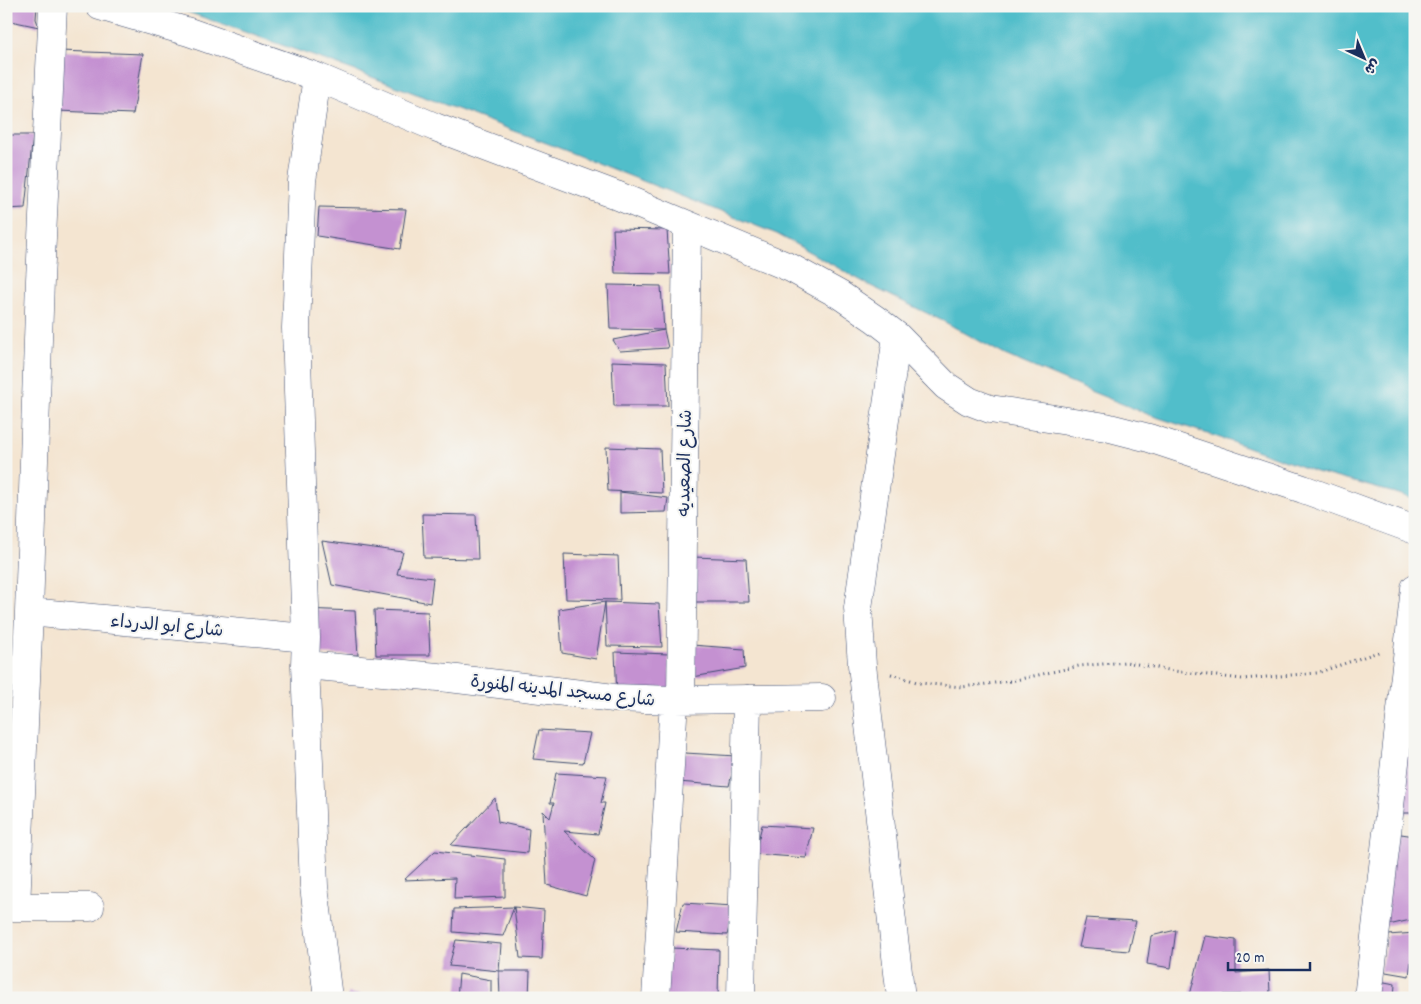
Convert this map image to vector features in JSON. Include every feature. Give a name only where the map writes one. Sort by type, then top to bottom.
[{"type":"street","points":[[53,6],[40,280],[29,612],[11,907],[90,907]]},
{"type":"street","points":[[100,6],[189,32],[317,77],[435,126],[616,195],[791,268],[875,319],[897,336],[946,386],[969,401],[990,410],[1106,428],[1149,438],[1302,489],[1415,530]]},
{"type":"street","points":[[317,77],[302,181],[296,328],[306,638],[305,665],[314,886],[328,998]]},
{"type":"street","name":"شارع الصعيديه","points":[[656,998],[678,700],[686,225]]},
{"type":"street","points":[[897,336],[858,608],[862,665],[901,998]]},
{"type":"street","points":[[1368,998],[1415,588]]},
{"type":"street","name":"شارع ابو الدرداء","points":[[29,612],[306,638]]},
{"type":"street","name":"شارع مسجد المدينه المنورة","points":[[305,665],[449,678],[614,698],[678,700],[822,698]]},
{"type":"street","points":[[741,998],[747,699]]},
{"type":"path","points":[[862,665],[920,683],[962,687],[1011,680],[1079,666],[1126,662],[1174,671],[1242,679],[1317,672],[1409,640]]},
{"type":"water","points":[[167,6],[1415,6],[1415,500],[1316,472],[1242,445],[1150,415],[1005,355],[943,321],[869,285],[777,234],[549,144],[353,70]]},
{"type":"building","points":[[6,6],[37,6],[36,19],[39,27],[6,20]]},
{"type":"building","points":[[59,51],[143,54],[133,114],[57,111]]},
{"type":"building","points":[[6,135],[33,135],[25,208],[6,209]]},
{"type":"building","points":[[319,207],[406,209],[400,249],[317,236]]},
{"type":"building","points":[[613,229],[667,230],[670,274],[615,273]]},
{"type":"building","points":[[608,285],[661,286],[664,330],[610,329]]},
{"type":"building","points":[[664,330],[668,348],[620,351],[613,340]]},
{"type":"building","points":[[612,361],[666,363],[668,406],[614,406]]},
{"type":"building","points":[[606,447],[660,449],[662,493],[608,491]]},
{"type":"building","points":[[620,492],[668,498],[666,512],[620,513]]},
{"type":"building","points":[[422,514],[476,515],[478,559],[424,558]]},
{"type":"building","points":[[322,541],[403,552],[397,574],[433,578],[430,603],[332,585]]},
{"type":"building","points":[[564,554],[618,556],[620,600],[566,599]]},
{"type":"building","points":[[693,557],[746,559],[749,602],[695,602]]},
{"type":"building","points":[[605,602],[596,659],[562,653],[559,609]]},
{"type":"building","points":[[605,602],[659,604],[662,647],[607,646]]},
{"type":"building","points":[[302,609],[355,611],[358,655],[304,654]]},
{"type":"building","points":[[374,610],[428,612],[430,655],[376,655]]},
{"type":"building","points":[[692,645],[744,649],[745,668],[681,679]]},
{"type":"building","points":[[615,652],[669,654],[671,697],[617,697]]},
{"type":"building","points":[[1415,667],[1415,813],[1389,813]]},
{"type":"building","points":[[539,730],[590,733],[583,763],[533,759]]},
{"type":"building","points":[[685,753],[736,756],[729,786],[678,782]]},
{"type":"building","points":[[556,773],[607,776],[601,803],[605,803],[598,834],[564,831],[595,860],[586,896],[547,885],[543,811],[550,818],[554,803],[550,803]]},
{"type":"building","points":[[495,798],[498,822],[529,829],[527,853],[451,845]]},
{"type":"building","points":[[762,825],[813,828],[806,858],[755,854]]},
{"type":"building","points":[[1394,833],[1415,836],[1415,919],[1384,926]]},
{"type":"building","points":[[435,851],[505,859],[505,897],[454,899],[455,878],[404,880]]},
{"type":"building","points":[[683,903],[734,906],[727,935],[676,932]]},
{"type":"building","points":[[514,907],[503,936],[453,932],[454,909]]},
{"type":"building","points":[[514,907],[544,910],[542,959],[520,958]]},
{"type":"building","points":[[1086,918],[1136,921],[1129,951],[1079,947]]},
{"type":"building","points":[[1176,930],[1171,968],[1147,964],[1151,936]]},
{"type":"building","points":[[1415,933],[1409,976],[1380,971],[1388,935]]},
{"type":"building","points":[[1205,936],[1236,940],[1236,973],[1269,970],[1270,994],[1190,995]]},
{"type":"building","points":[[456,940],[501,944],[499,971],[449,966]]},
{"type":"building","points":[[671,948],[719,950],[718,998],[665,998]]},
{"type":"building","points":[[499,971],[530,971],[529,998],[500,998]]},
{"type":"building","points":[[459,974],[491,980],[491,998],[457,998]]},
{"type":"building","points":[[1358,977],[1395,984],[1394,998],[1358,998]]},
{"type":"building","points":[[348,993],[374,997],[374,998],[348,998]]}]
